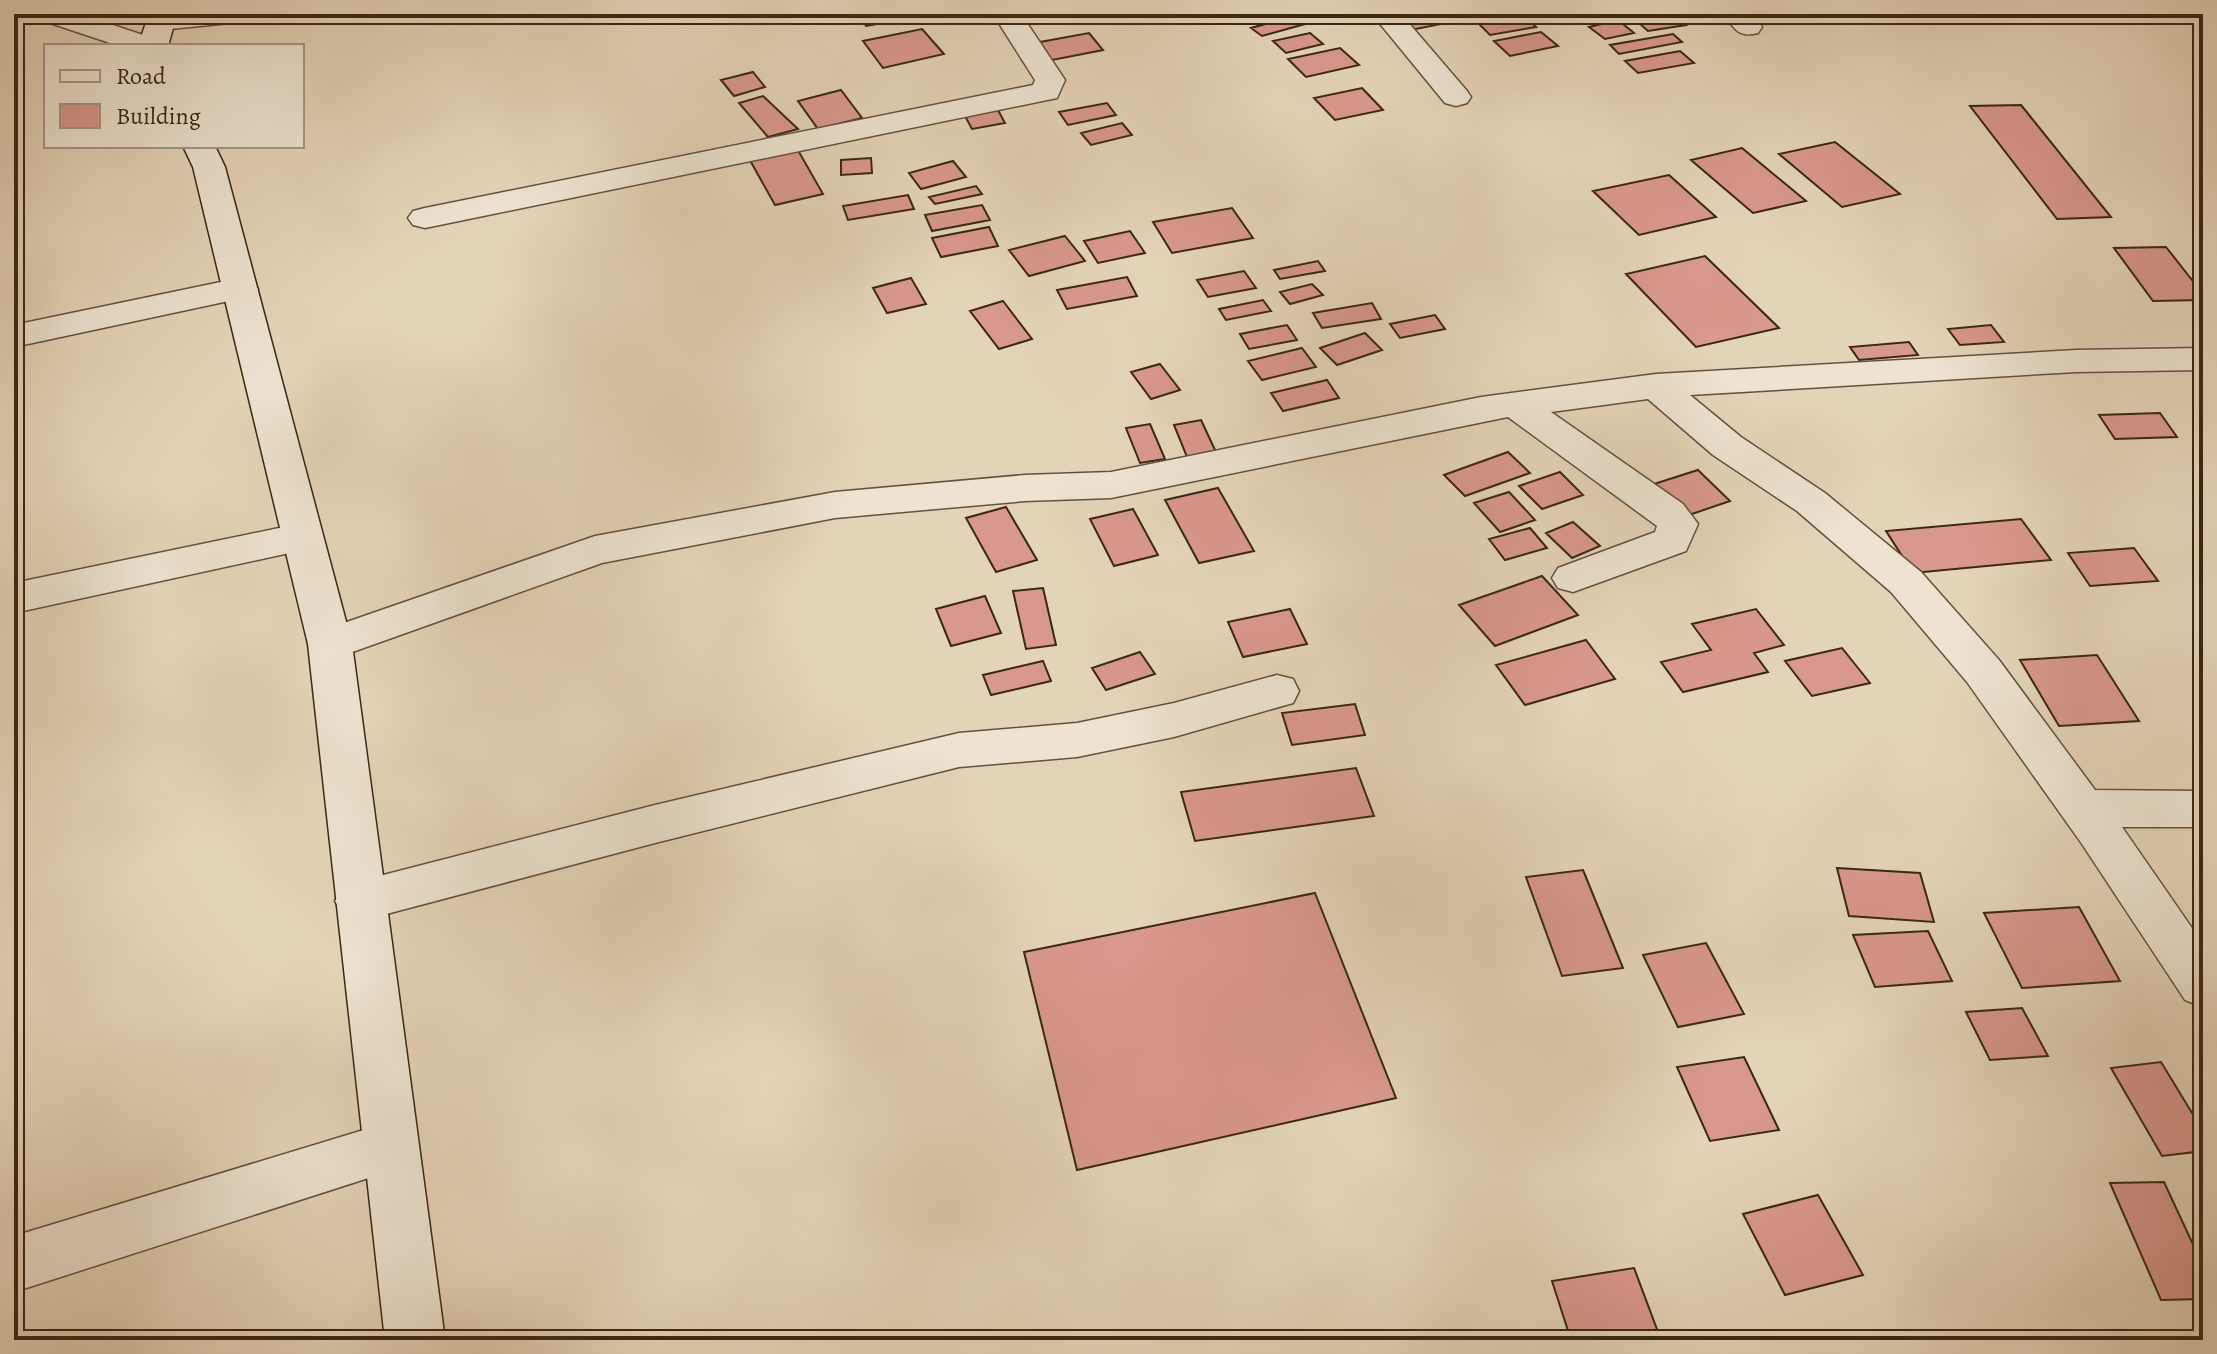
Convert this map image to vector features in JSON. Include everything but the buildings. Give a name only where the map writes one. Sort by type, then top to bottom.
[{"type":"street","points":[[51,14],[156,32],[230,14]]},
{"type":"street","points":[[425,218],[1046,92],[1050,80],[1007,14]]},
{"type":"street","points":[[1386,14],[1456,97]]},
{"type":"street","points":[[200,148],[209,167],[330,644],[415,1340]]},
{"type":"street","points":[[14,336],[240,289]]},
{"type":"street","points":[[330,644],[595,550],[835,505],[1025,488],[1111,485],[1515,404],[1656,386],[2076,361],[2203,359]]},
{"type":"street","points":[[1656,386],[1727,446],[1811,502],[1906,582],[1983,671],[2082,808],[2203,985]]},
{"type":"street","points":[[1515,404],[1669,514],[1678,524],[1672,541],[1573,578]]},
{"type":"street","points":[[14,598],[303,537]]},
{"type":"street","points":[[360,901],[655,824],[959,750],[1077,740],[1174,720],[1277,691]]},
{"type":"street","points":[[2082,808],[2203,809]]},
{"type":"street","points":[[14,1264],[390,1147]]}]
